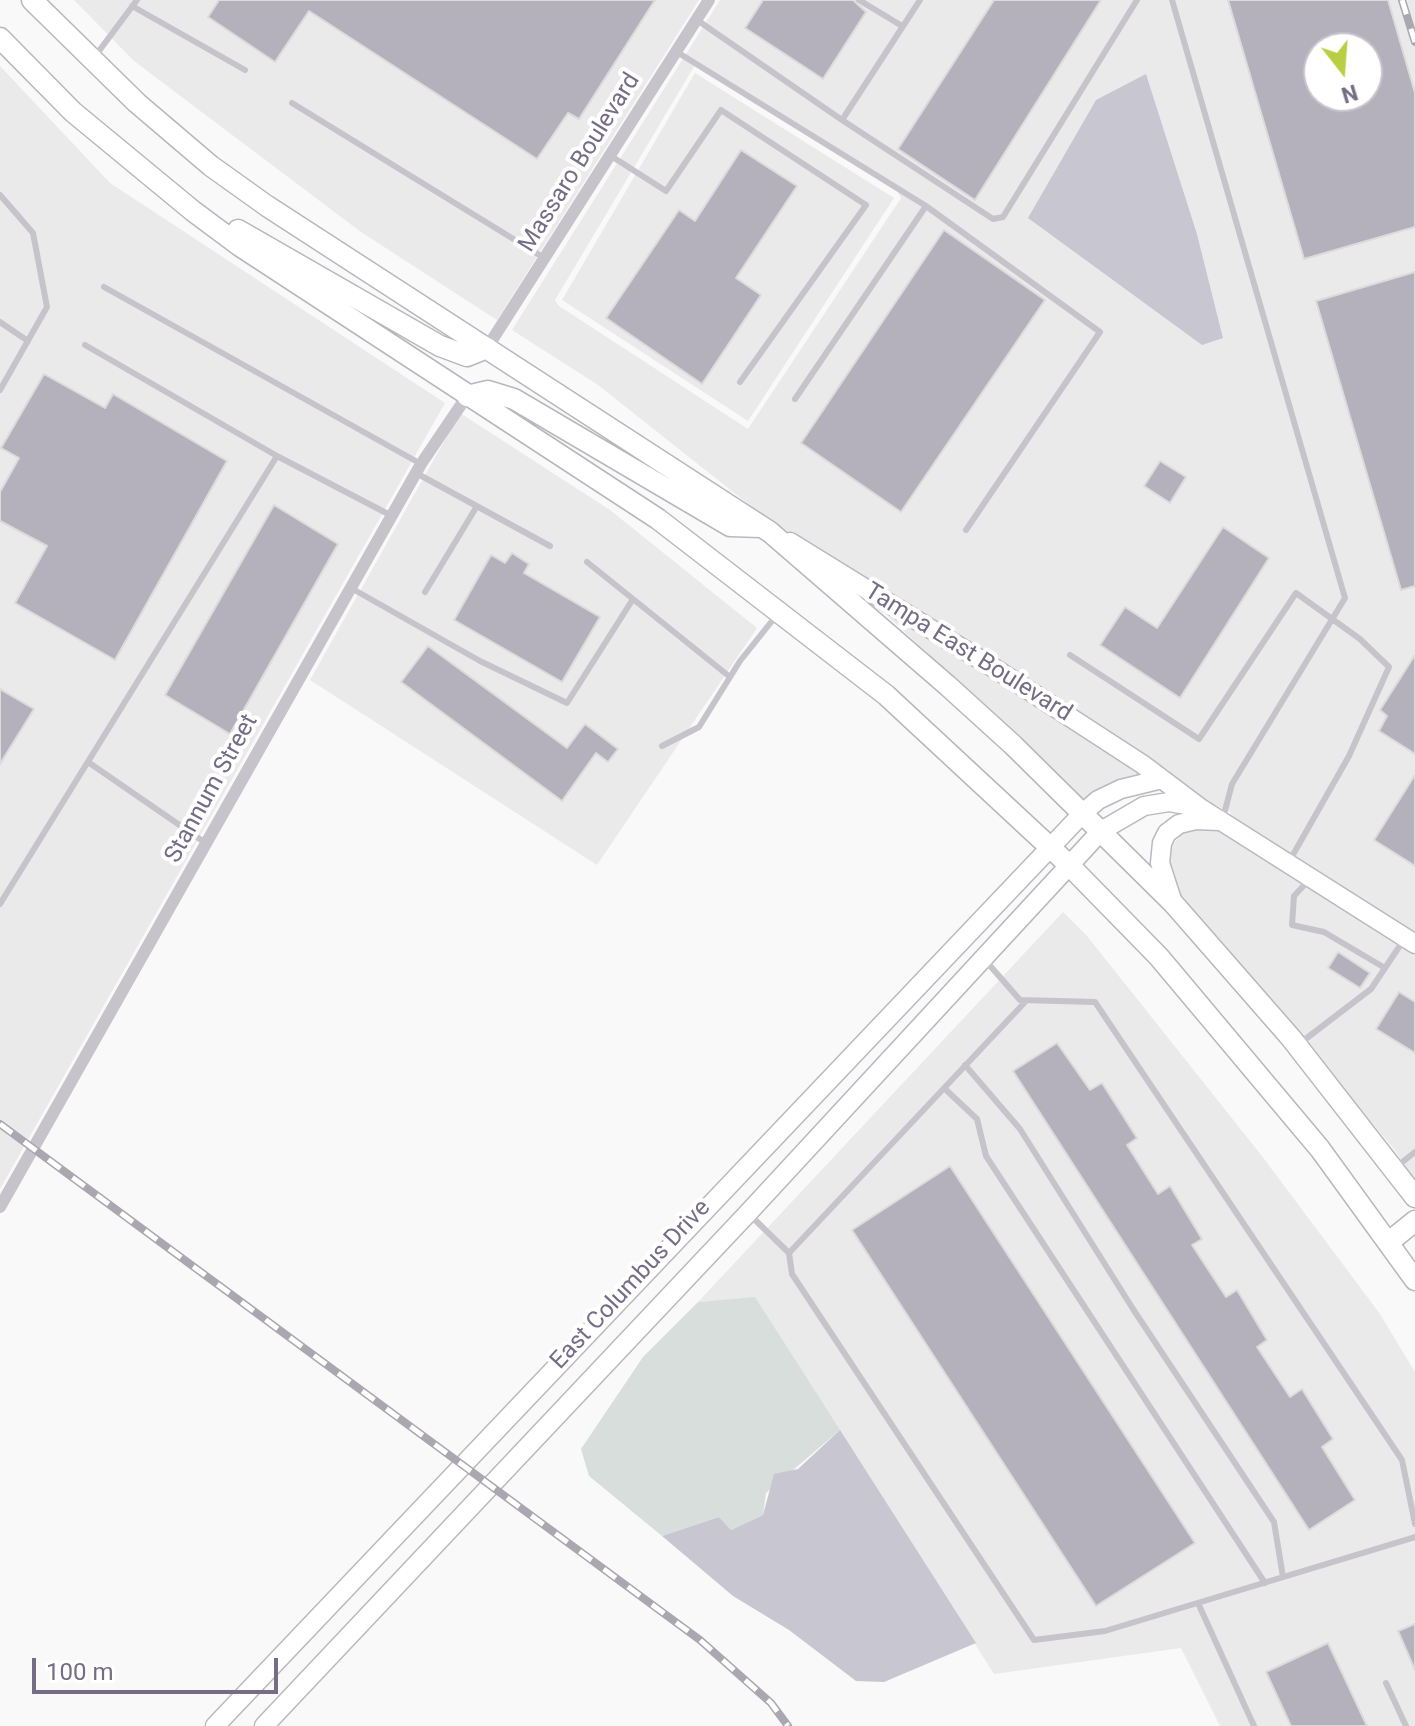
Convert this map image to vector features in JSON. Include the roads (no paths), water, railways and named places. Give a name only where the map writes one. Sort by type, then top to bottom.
[{"type":"main road","points":[[32,0],[158,121],[267,206],[765,530],[959,696],[1173,903],[1298,1045],[1415,1197]]},
{"type":"main road","points":[[0,38],[73,112],[218,229],[467,396],[658,519],[781,610],[886,695],[1068,864],[1159,957],[1255,1069],[1415,1280]]},
{"type":"main road","points":[[218,229],[239,230],[457,354],[467,356],[487,348]]},
{"type":"main road","points":[[467,396],[488,391],[514,399],[730,526],[765,530]]},
{"type":"main road","points":[[1389,1242],[1415,1221]]},
{"type":"street","name":"Massaro Boulevard","points":[[487,348],[709,0]]},
{"type":"street","name":"Stannum Street","points":[[0,1207],[419,468],[467,396]]},
{"type":"street","name":"Tampa East Boulevard","points":[[765,530],[795,544],[1002,673],[1199,807],[1410,941]]},
{"type":"street","points":[[1083,813],[1098,800],[1121,789],[1162,779]]},
{"type":"street","name":"Tampa East Boulevard","points":[[1068,864],[1101,831],[1144,806],[1169,802],[1199,807]]},
{"type":"street","name":"East Columbus Drive","points":[[215,1726],[722,1189],[1083,813]]},
{"type":"street","points":[[1173,903],[1160,863],[1162,843],[1167,833],[1179,824],[1196,820],[1222,821]]},
{"type":"street","name":"East Columbus Drive","points":[[264,1726],[748,1213],[1068,864]]},
{"type":"street","points":[[722,1189],[748,1213]]},
{"type":"lane","points":[[859,0],[902,26]]},
{"type":"lane","points":[[842,120],[920,0]]},
{"type":"lane","points":[[697,20],[993,219],[1003,217],[1137,0]]},
{"type":"lane","points":[[1172,0],[1345,598],[1232,784],[1222,821]]},
{"type":"lane","points":[[92,60],[135,3],[245,70]]},
{"type":"lane","points":[[677,52],[926,206],[1100,332],[966,530]]},
{"type":"lane","points":[[292,103],[546,259]]},
{"type":"lane","points":[[611,156],[666,191],[721,110],[866,205],[740,382]]},
{"type":"lane","points":[[0,195],[33,233],[47,307],[0,390]]},
{"type":"lane","points":[[795,399],[926,206]]},
{"type":"lane","points":[[104,287],[550,546]]},
{"type":"lane","points":[[0,322],[28,341]]},
{"type":"lane","points":[[85,345],[277,456],[392,516]]},
{"type":"lane","points":[[0,904],[277,456]]},
{"type":"lane","points":[[425,592],[477,506]]},
{"type":"lane","points":[[587,562],[730,677]]},
{"type":"lane","points":[[351,588],[480,661],[567,703],[633,599]]},
{"type":"lane","points":[[1070,655],[1199,739],[1296,593],[1360,639],[1389,667],[1349,756],[1288,863]]},
{"type":"lane","points":[[662,746],[699,727],[730,677],[781,610]]},
{"type":"lane","points":[[88,762],[207,844]]},
{"type":"lane","points":[[1311,878],[1294,896],[1292,925],[1324,932],[1385,968]]},
{"type":"lane","points":[[1298,1045],[1371,989],[1410,941]]},
{"type":"lane","points":[[982,957],[1020,1000],[1095,1002],[1402,1460],[1415,1524]]},
{"type":"lane","points":[[789,1253],[1026,1001]]},
{"type":"lane","points":[[965,1065],[1020,1129],[1133,1309],[1274,1522],[1283,1577]]},
{"type":"lane","points":[[944,1088],[977,1119],[986,1156],[1265,1583]]},
{"type":"lane","points":[[1394,1169],[1415,1152]]},
{"type":"lane","points":[[748,1213],[789,1253],[792,1274],[1034,1640],[1105,1631],[1415,1537]]},
{"type":"lane","points":[[1198,1603],[1254,1726]]},
{"type":"lane","points":[[1386,1683],[1406,1726]]},
{"type":"railway","points":[[1402,0],[1415,42]]},
{"type":"railway","points":[[0,1124],[700,1640],[771,1703],[788,1726]]}]
